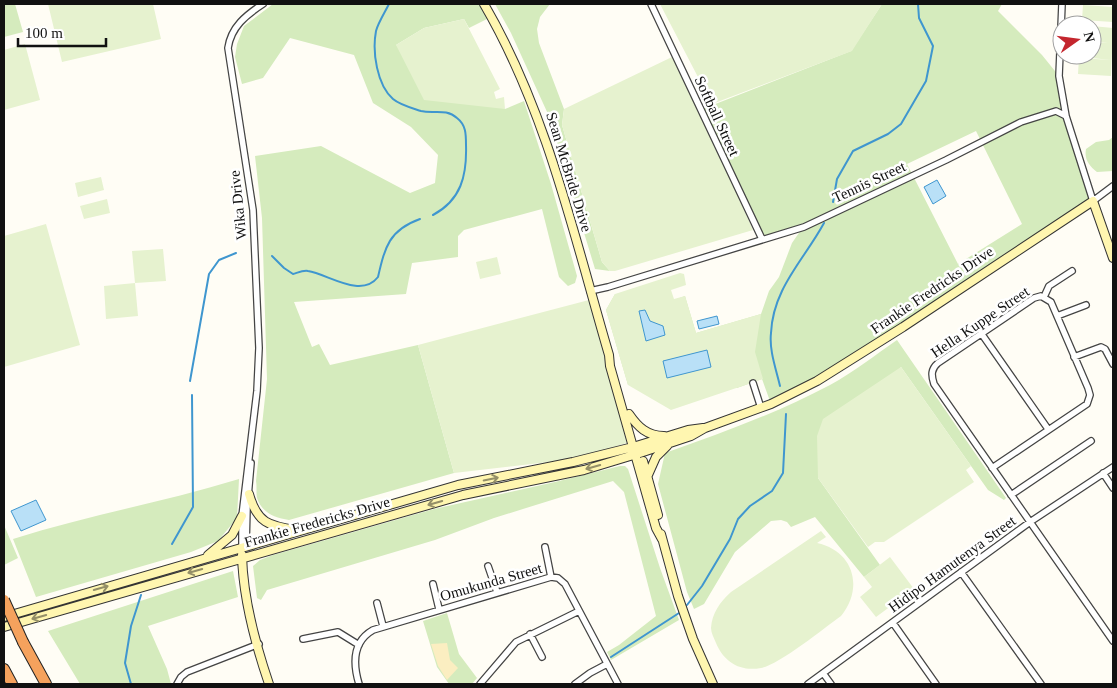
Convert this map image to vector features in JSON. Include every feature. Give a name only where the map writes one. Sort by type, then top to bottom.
[{"type":"highway","points":[[4,600],[23,642],[46,684]]},
{"type":"highway","points":[[4,670],[12,684]]},
{"type":"main road","name":"Sean McBride Drive","points":[[484,4],[511,55],[536,113],[559,182],[609,355],[610,366],[647,477],[678,596],[693,639],[714,684]]},
{"type":"main road","points":[[1092,201],[1113,258]]},
{"type":"main road","name":"Frankie Fredricks Drive","points":[[637,450],[688,430],[704,428],[761,408],[817,381],[903,327],[1092,201]]},
{"type":"main road","name":"Sean McBride Drive","points":[[609,355],[616,368],[656,528],[662,539]]},
{"type":"main road","points":[[629,414],[639,427],[651,434],[672,436]]},
{"type":"main road","name":"Frankie Fredricks Drive","points":[[637,450],[668,444],[691,436],[704,428]]},
{"type":"main road","points":[[647,477],[656,457],[668,444]]},
{"type":"main road","name":"Frankie Fredericks Drive","points":[[4,616],[458,485],[637,450]]},
{"type":"main road","name":"Frankie Fredericks Drive","points":[[4,627],[463,495],[574,472],[637,450]]},
{"type":"main road","points":[[248,494],[256,512],[266,523],[299,530]]},
{"type":"main road","points":[[205,558],[232,534],[242,516]]},
{"type":"main road","points":[[244,547],[258,644],[269,684]]},
{"type":"street","name":"Wika Drive","points":[[244,547],[242,516],[254,419],[259,348],[253,210],[228,48],[232,35],[241,20],[263,4]]},
{"type":"street","name":"Softball Street","points":[[651,4],[762,239]]},
{"type":"street","points":[[1062,4],[1059,76],[1066,116],[1092,201]]},
{"type":"street","name":"Tennis Street","points":[[590,291],[608,288],[816,222],[1021,122],[1056,111],[1066,116]]},
{"type":"street","name":"Frankie Fredricks Drive","points":[[1092,201],[1113,186]]},
{"type":"street","points":[[1044,297],[1049,286],[1072,271]]},
{"type":"street","name":"Hella Kuppe Street","points":[[992,468],[1087,404],[1089,400],[1088,388],[1051,302],[1044,297],[1034,298],[981,333],[934,367],[932,378],[992,468],[1113,641]]},
{"type":"street","points":[[1057,316],[1086,305]]},
{"type":"street","points":[[981,333],[1048,429]]},
{"type":"street","points":[[1074,357],[1101,346],[1105,349],[1113,364]]},
{"type":"street","points":[[753,383],[761,408]]},
{"type":"street","name":"Wika Drive","points":[[244,547],[254,419]]},
{"type":"street","points":[[1011,495],[1091,441]]},
{"type":"street","name":"Hidipo Hamutenya Street","points":[[808,684],[1030,522],[1113,467]]},
{"type":"street","points":[[1103,473],[1113,488]]},
{"type":"street","points":[[545,547],[551,577]]},
{"type":"street","points":[[488,566],[497,592]]},
{"type":"street","points":[[961,572],[1041,684]]},
{"type":"street","name":"Omukunda Street","points":[[359,645],[369,632],[383,626],[551,577],[558,578],[563,582],[618,684]]},
{"type":"street","points":[[433,584],[439,609]]},
{"type":"street","points":[[377,603],[383,626]]},
{"type":"street","points":[[480,684],[510,646],[530,634],[579,611]]},
{"type":"street","points":[[892,623],[936,684]]},
{"type":"street","points":[[303,639],[334,632],[359,645],[354,663],[358,684]]},
{"type":"street","points":[[530,634],[542,657]]},
{"type":"street","points":[[177,684],[187,672],[258,644]]},
{"type":"street","points":[[575,684],[607,664]]},
{"type":"street","points":[[823,673],[831,684]]},
{"type":"green space","points":[[4,4],[15,4],[23,32],[4,37]]},
{"type":"green space","points":[[48,4],[153,4],[161,39],[62,62]]},
{"type":"green space","points":[[273,4],[480,4],[489,18],[469,28],[464,19],[424,28],[396,45],[505,109],[524,101],[551,184],[577,276],[575,283],[568,286],[559,277],[542,209],[464,230],[458,236],[458,257],[412,263],[406,294],[294,302],[312,347],[319,344],[330,365],[418,345],[454,473],[289,520],[279,518],[266,511],[257,498],[256,481],[267,379],[262,218],[255,156],[321,146],[410,193],[435,183],[438,155],[411,127],[373,103],[354,55],[290,38],[263,78],[242,84],[235,57],[237,44],[244,26]]},
{"type":"green space","points":[[495,4],[550,4],[540,17],[537,29],[539,43],[564,109],[562,125],[602,262],[610,271],[595,269],[548,114],[511,33]]},
{"type":"green space","points":[[660,4],[882,4],[852,51],[712,104]]},
{"type":"green space","points":[[882,4],[1002,4],[998,11],[1042,55],[1059,76],[1093,201],[825,376],[771,404],[762,379],[737,388],[628,385],[606,310],[615,294],[658,306],[685,296],[696,333],[761,314],[769,291],[779,277],[792,243],[803,227],[762,239],[700,110],[851,51]],"holes":[[[976,131],[1022,224],[958,264],[907,164]]]},
{"type":"green space","points":[[1083,5],[1113,7],[1113,22],[1102,21],[1102,15],[1082,15]]},
{"type":"green space","points":[[464,19],[500,89],[494,92],[496,99],[504,97],[505,109],[424,100],[396,45],[424,28]]},
{"type":"green space","points":[[1102,27],[1113,28],[1112,60],[1102,59],[1102,43],[1108,43],[1102,43]]},
{"type":"green space","points":[[25,44],[40,100],[4,110],[4,50]]},
{"type":"green space","points":[[672,57],[753,230],[610,271],[602,262],[562,125],[564,109]]},
{"type":"green space","points":[[1102,59],[1112,60],[1111,76],[1078,74],[1079,65],[1102,65]]},
{"type":"green space","points":[[1113,137],[1113,171],[1097,172],[1088,162],[1086,149],[1096,142],[1109,140]]},
{"type":"green space","points":[[101,177],[104,190],[78,197],[75,183]]},
{"type":"green space","points":[[107,199],[110,213],[84,219],[80,206]]},
{"type":"green space","points":[[46,224],[80,345],[4,367],[4,236]]},
{"type":"green space","points":[[163,249],[166,281],[135,283],[132,251]]},
{"type":"green space","points":[[497,257],[501,274],[480,279],[476,262]]},
{"type":"green space","points":[[680,273],[684,274],[686,285],[671,290],[674,299],[685,296],[696,333],[761,314],[755,352],[763,379],[671,410],[628,385],[606,310],[615,294]]},
{"type":"green space","points":[[135,283],[138,316],[106,319],[104,286]]},
{"type":"green space","points":[[589,300],[630,442],[575,459],[454,473],[418,345]]},
{"type":"green space","points":[[897,340],[1006,498],[1004,500],[988,490],[901,367],[818,478],[880,565],[864,577],[815,517],[791,527],[787,522],[781,520],[771,521],[735,552],[704,604],[694,609],[687,592],[658,484],[665,453],[790,405],[848,375]]},
{"type":"green space","points":[[901,367],[971,466],[966,470],[974,482],[884,542],[875,542],[868,547],[818,478],[817,436],[823,419]]},
{"type":"green space","points":[[625,466],[628,469],[679,620],[611,660],[607,652],[656,616],[624,492],[613,481],[494,518],[435,540],[267,590],[261,600],[257,598],[253,566],[260,560],[273,555],[434,509]]},
{"type":"green space","points":[[239,479],[237,518],[218,541],[191,552],[36,597],[13,539],[41,530],[183,495]]},
{"type":"green space","points":[[4,525],[18,558],[4,565]]},
{"type":"green space","points":[[821,531],[826,537],[817,543],[830,547],[840,554],[852,572],[852,594],[841,616],[790,653],[769,665],[753,669],[740,667],[728,660],[719,650],[711,632],[713,617],[717,608],[731,592]]},
{"type":"green space","points":[[890,557],[914,589],[876,617],[860,597],[872,587],[864,577]]},
{"type":"green space","points":[[233,571],[238,597],[148,626],[167,669],[171,684],[80,684],[48,631]]},
{"type":"green space","points":[[447,613],[459,654],[477,678],[472,684],[449,684],[437,667],[423,621]]},
{"type":"sand","points":[[447,643],[450,660],[458,668],[447,680],[438,666],[431,644]]},
{"type":"water","points":[[937,180],[946,196],[933,204],[924,187]]},
{"type":"water","points":[[645,310],[650,321],[663,326],[665,335],[646,341],[639,311]]},
{"type":"water","points":[[717,316],[719,324],[699,329],[697,321]]},
{"type":"water","points":[[707,350],[711,367],[667,378],[663,361]]},
{"type":"water","points":[[36,500],[46,520],[21,531],[11,511]]},
{"type":"waterway","points":[[389,4],[377,28],[375,39],[375,58],[383,85],[393,99],[403,105],[426,112],[449,113],[460,121],[465,130],[466,156],[460,186],[450,202],[433,215]]},
{"type":"waterway","points":[[833,202],[837,179],[853,151],[888,134],[901,124],[926,81],[933,46],[919,18],[918,4]]},
{"type":"waterway","points":[[272,256],[293,274],[308,271],[354,286],[363,286],[371,283],[378,277],[386,248],[395,234],[401,228],[420,219]]},
{"type":"waterway","points":[[780,386],[771,346],[773,317],[777,302],[783,288],[824,223]]},
{"type":"waterway","points":[[190,381],[209,274],[219,260],[236,253]]},
{"type":"waterway","points":[[172,544],[193,507],[192,395]]},
{"type":"waterway","points":[[687,605],[702,586],[730,539],[738,519],[750,506],[772,491],[783,473],[786,414]]},
{"type":"waterway","points":[[131,684],[125,663],[131,626],[141,595]]},
{"type":"waterway","points":[[611,657],[679,613]]}]
